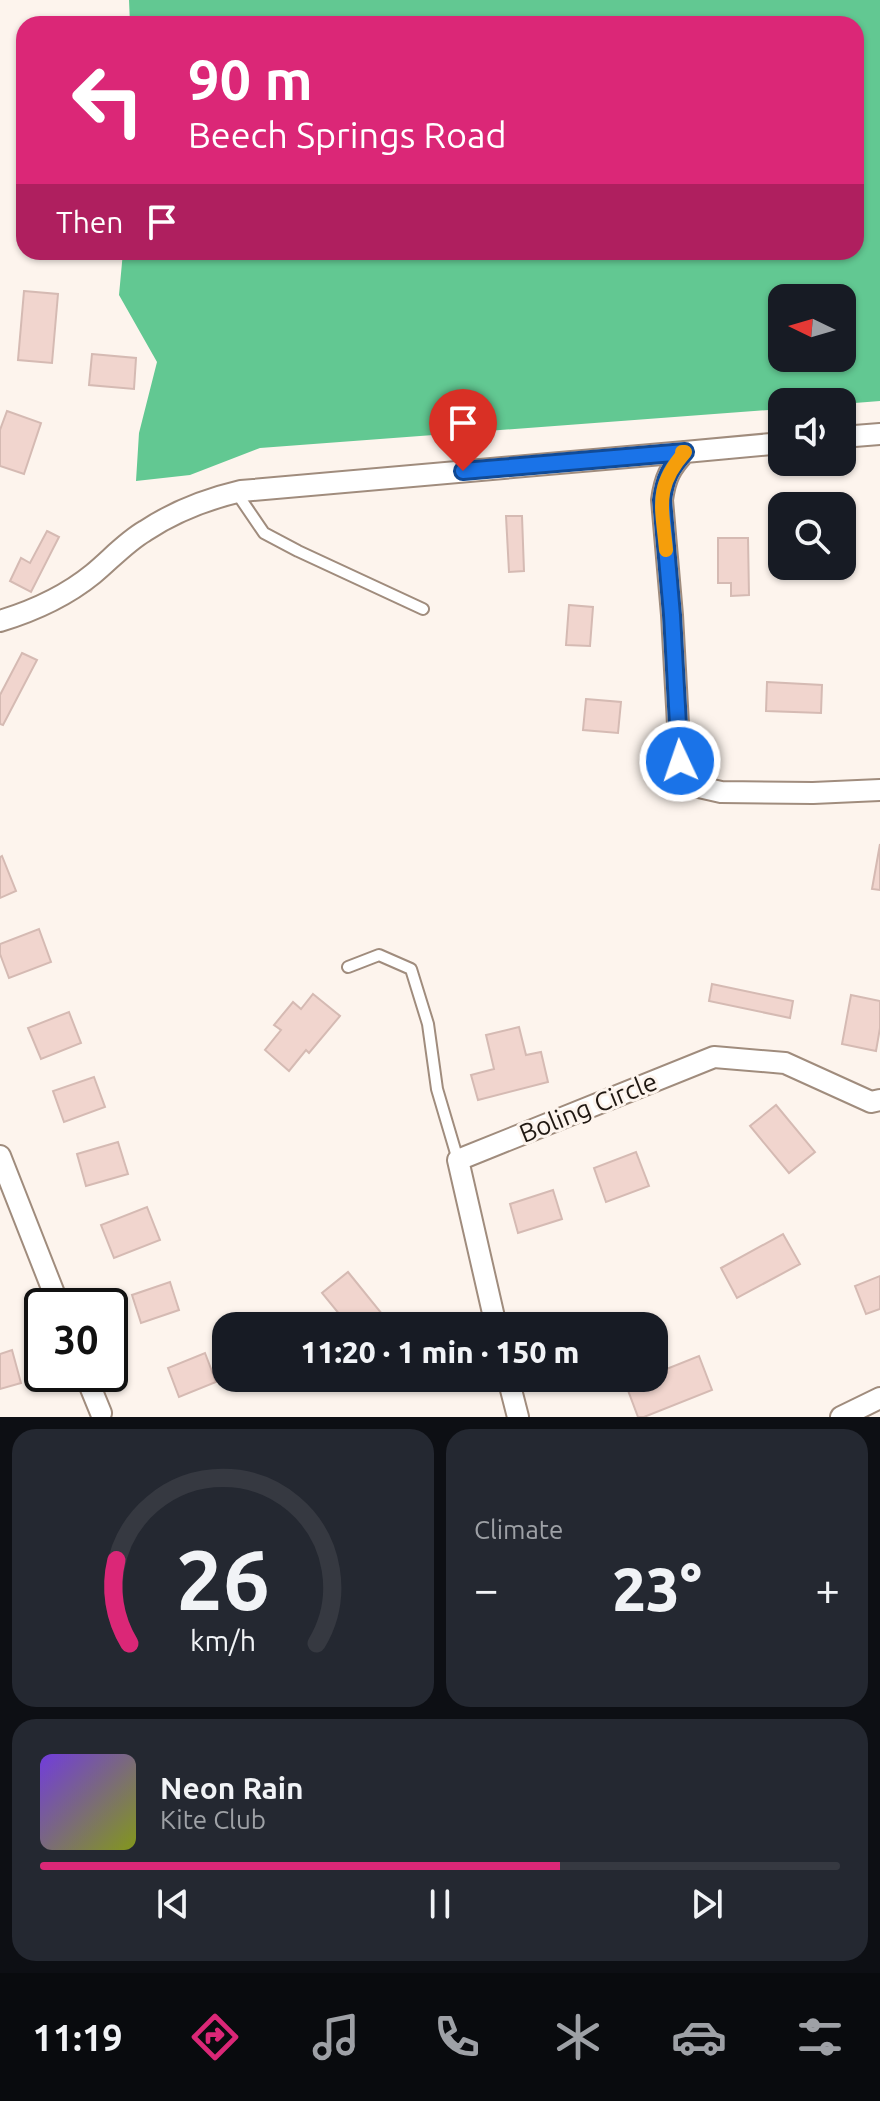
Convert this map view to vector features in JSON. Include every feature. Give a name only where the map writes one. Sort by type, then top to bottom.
[{"type":"street","points":[[856,436],[880,434]]},
{"type":"street","points":[[0,621],[65,594],[90,577],[142,532],[176,513],[197,503],[236,492],[768,444]]},
{"type":"street","points":[[685,452],[671,468],[662,500],[680,761],[684,771],[699,787],[721,792],[880,790]]},
{"type":"street","name":"Boling Circle","points":[[458,1160],[714,1057],[785,1063],[871,1102],[880,1100]]},
{"type":"street","points":[[0,1156],[52,1288]]},
{"type":"street","points":[[458,1160],[493,1312]]},
{"type":"street","points":[[92,1392],[101,1413]]},
{"type":"street","points":[[512,1392],[518,1417]]},
{"type":"street","points":[[841,1417],[880,1398]]},
{"type":"lane","points":[[236,492],[264,533],[423,609]]},
{"type":"lane","points":[[348,967],[379,955],[411,969],[428,1024],[437,1089],[458,1160]]},
{"type":"green space","points":[[129,0],[880,0],[880,401],[856,403],[856,388],[768,388],[768,410],[260,448],[190,475],[136,481],[139,433],[157,362],[119,295],[122,260],[864,260],[864,16],[130,16]]},
{"type":"building","points":[[24,291],[58,294],[52,363],[18,360]]},
{"type":"building","points":[[92,354],[136,358],[134,389],[89,385]]},
{"type":"building","points":[[7,411],[41,423],[24,474],[0,466],[0,430]]},
{"type":"building","points":[[506,516],[522,516],[524,571],[509,572]]},
{"type":"building","points":[[47,531],[59,537],[31,592],[10,581],[21,558],[30,563]]},
{"type":"building","points":[[718,538],[748,538],[749,595],[731,596],[731,583],[718,583]]},
{"type":"building","points":[[569,605],[593,607],[590,646],[566,645]]},
{"type":"building","points":[[22,653],[37,660],[3,725],[0,724],[0,695]]},
{"type":"building","points":[[767,682],[822,685],[821,713],[766,711]]},
{"type":"building","points":[[586,699],[621,702],[618,733],[583,730]]},
{"type":"building","points":[[880,844],[880,890],[872,889]]},
{"type":"building","points":[[0,857],[16,891],[0,898]]},
{"type":"building","points":[[39,929],[51,962],[9,978],[0,954],[0,944]]},
{"type":"building","points":[[712,984],[793,1001],[790,1018],[709,1001]]},
{"type":"building","points":[[313,994],[340,1016],[309,1053],[306,1050],[289,1071],[265,1050],[281,1030],[274,1025],[293,1002],[301,1009]]},
{"type":"building","points":[[851,995],[880,1001],[876,1051],[842,1044]]},
{"type":"building","points":[[69,1012],[81,1043],[41,1059],[28,1028]]},
{"type":"building","points":[[519,1027],[526,1055],[541,1052],[548,1082],[478,1100],[471,1075],[494,1069],[486,1035]]},
{"type":"building","points":[[94,1077],[105,1107],[64,1122],[53,1091]]},
{"type":"building","points":[[776,1105],[815,1152],[789,1173],[750,1126]]},
{"type":"building","points":[[118,1142],[128,1174],[86,1186],[77,1154]]},
{"type":"building","points":[[636,1152],[649,1186],[606,1202],[594,1168]]},
{"type":"building","points":[[553,1190],[562,1219],[518,1233],[510,1204]]},
{"type":"building","points":[[147,1207],[160,1240],[114,1258],[101,1225]]},
{"type":"building","points":[[783,1234],[800,1264],[737,1298],[721,1268]]},
{"type":"building","points":[[348,1272],[380,1312],[338,1312],[322,1293]]},
{"type":"building","points":[[880,1276],[880,1309],[866,1314],[855,1286]]},
{"type":"building","points":[[170,1282],[179,1310],[141,1323],[132,1295]]},
{"type":"building","points":[[12,1350],[21,1383],[0,1389],[0,1354]]},
{"type":"building","points":[[205,1353],[212,1371],[212,1384],[179,1397],[168,1368]]},
{"type":"building","points":[[699,1356],[712,1390],[638,1417],[629,1392],[668,1392],[668,1368]]},
{"type":"slow traffic","points":[[666,550],[662,500],[671,468],[685,452],[682,452]]},
{"type":"route","points":[[463,471],[685,452],[671,468],[662,500],[680,761]]}]
